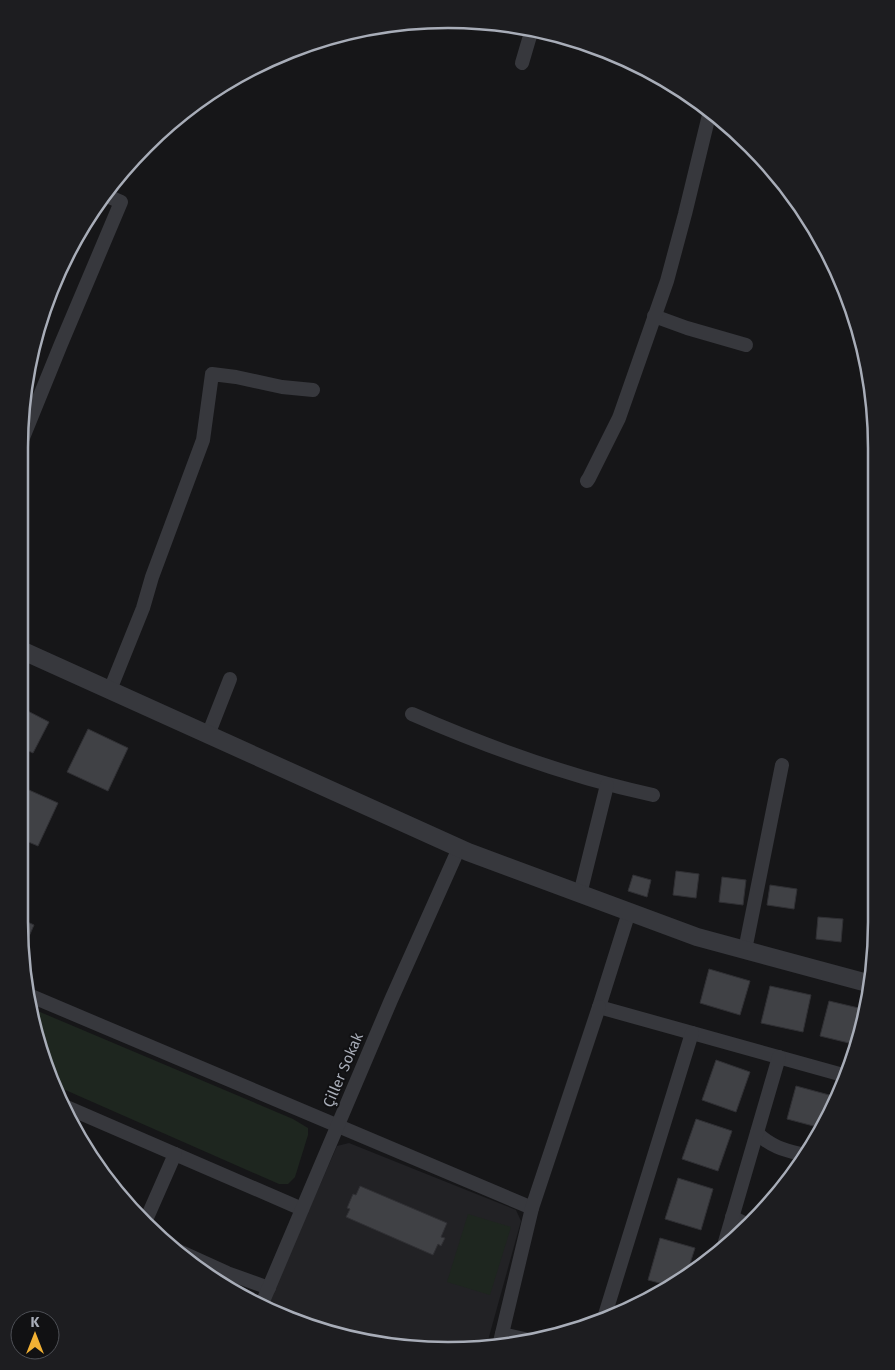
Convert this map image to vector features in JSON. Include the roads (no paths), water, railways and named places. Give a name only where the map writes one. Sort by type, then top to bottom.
[{"type":"street","points":[[522,63],[530,36]]},
{"type":"street","points":[[586,481],[619,418],[667,281],[708,118]]},
{"type":"street","points":[[28,425],[121,202],[110,197]]},
{"type":"street","points":[[654,316],[746,346]]},
{"type":"street","points":[[110,690],[143,608],[152,577],[203,440],[212,374],[282,387],[313,390]]},
{"type":"street","points":[[28,653],[459,848],[696,938],[863,982]]},
{"type":"street","points":[[208,735],[230,679]]},
{"type":"street","points":[[412,714],[457,734],[556,770],[607,785],[653,794]]},
{"type":"street","points":[[744,950],[782,765]]},
{"type":"street","points":[[580,894],[607,785]]},
{"type":"street","name":"Çiller Sokak","points":[[264,1300],[391,1000],[459,848]]},
{"type":"street","points":[[501,1338],[532,1208],[629,912]]},
{"type":"street","points":[[35,998],[532,1208]]},
{"type":"street","points":[[599,1006],[839,1074]]},
{"type":"street","points":[[606,1312],[692,1033]]},
{"type":"street","points":[[727,1235],[779,1057]]},
{"type":"street","points":[[72,1109],[302,1209]]},
{"type":"street","points":[[757,1133],[767,1142],[784,1150],[798,1154]]},
{"type":"street","points":[[148,1216],[175,1154]]},
{"type":"street","points":[[732,1217],[741,1222]]},
{"type":"street","points":[[198,1260],[269,1288]]}]
